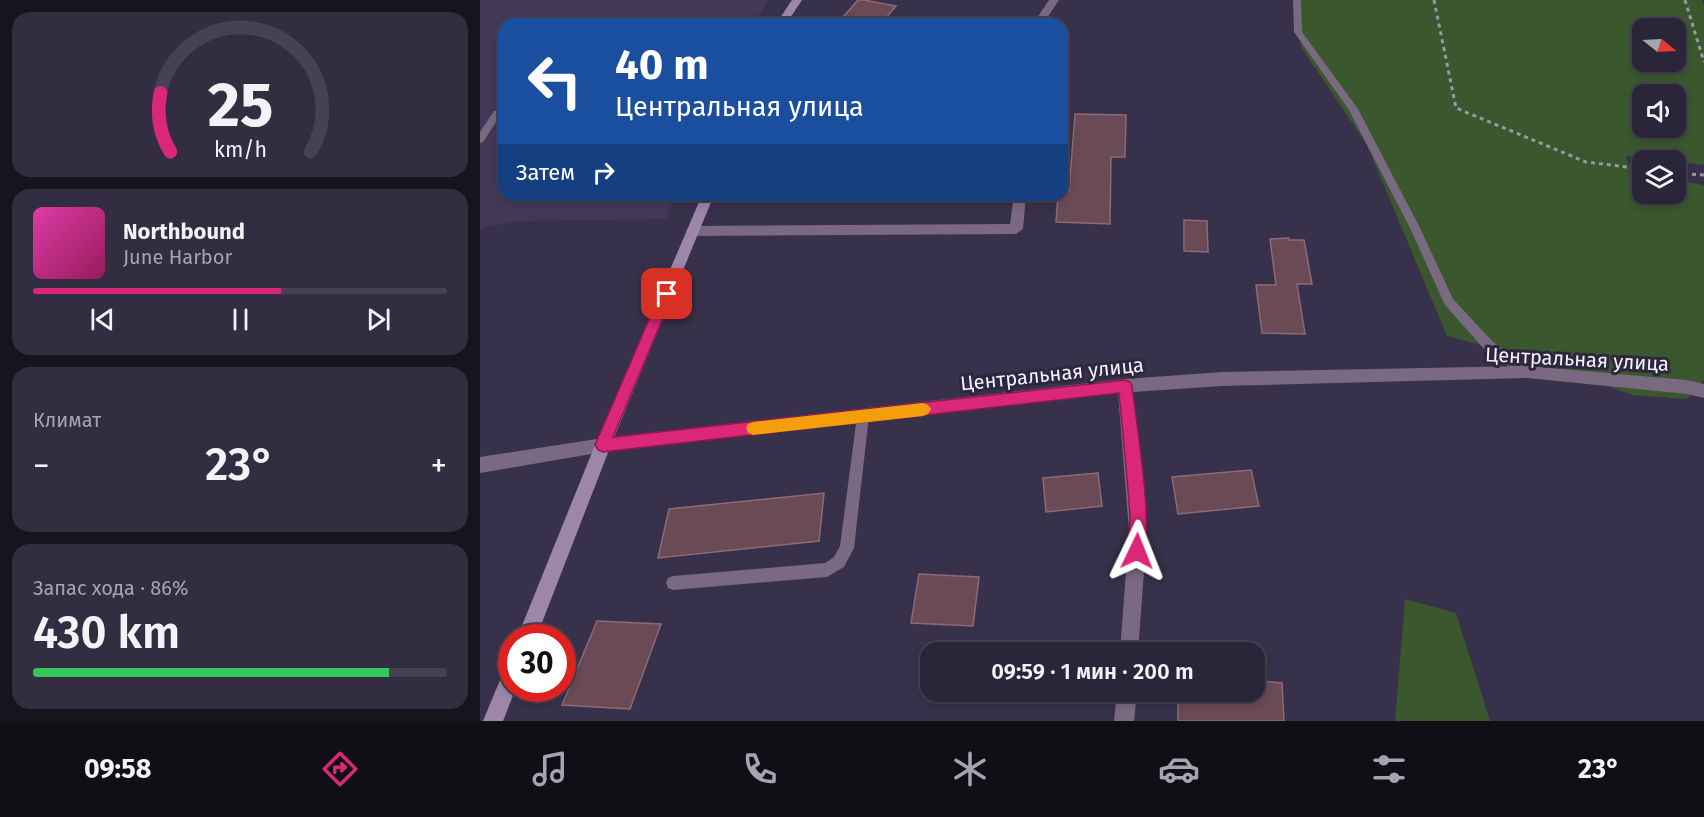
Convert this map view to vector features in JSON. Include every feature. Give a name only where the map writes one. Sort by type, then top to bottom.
[{"type":"street","points":[[785,18],[796,0]]},
{"type":"street","points":[[1042,18],[1054,0]]},
{"type":"street","points":[[532,624],[603,445],[706,201]]},
{"type":"street","points":[[693,231],[1016,229],[1019,201]]},
{"type":"street","name":"Центральная улица","points":[[480,465],[603,445],[1125,386],[1222,379],[1527,372],[1687,387],[1704,391]]},
{"type":"street","points":[[1125,386],[1138,531],[1130,642]]},
{"type":"street","points":[[493,721],[501,702]]},
{"type":"street","points":[[1124,721],[1125,702]]},
{"type":"lane","points":[[1297,0],[1298,32],[1353,109],[1416,228],[1449,302],[1489,346],[1527,372]]},
{"type":"lane","points":[[480,140],[498,113]]},
{"type":"lane","points":[[673,583],[826,570],[839,562],[847,548],[863,416]]},
{"type":"path","points":[[1434,0],[1456,108],[1586,162],[1632,168]]},
{"type":"path","points":[[1685,0],[1704,62]]},
{"type":"path","points":[[1686,174],[1704,175]]},
{"type":"shaded area","points":[[480,0],[768,0],[757,18],[498,18],[498,201],[673,201],[666,219],[518,221],[482,228],[480,231]]},
{"type":"green space","points":[[1298,0],[1702,0],[1704,6],[1704,165],[1686,163],[1686,150],[1632,150],[1632,157],[1626,156],[1629,165],[1632,166],[1632,204],[1686,204],[1686,182],[1704,185],[1704,380],[1687,399],[1632,395],[1531,358],[1447,336],[1367,145],[1301,47]]},
{"type":"green space","points":[[1405,599],[1456,613],[1490,721],[1395,721]]},
{"type":"building","points":[[858,0],[896,6],[886,18],[842,18]]},
{"type":"building","points":[[1075,114],[1126,115],[1125,157],[1111,157],[1110,224],[1056,222],[1058,201],[1068,201]]},
{"type":"building","points":[[1184,220],[1207,221],[1208,252],[1184,251]]},
{"type":"building","points":[[1289,238],[1289,240],[1304,240],[1312,284],[1297,284],[1305,334],[1262,333],[1256,285],[1276,285],[1270,239]]},
{"type":"building","points":[[1251,470],[1259,506],[1178,514],[1172,477]]},
{"type":"building","points":[[1098,473],[1102,506],[1046,512],[1043,478]]},
{"type":"building","points":[[824,493],[819,541],[658,558],[669,509]]},
{"type":"building","points":[[919,574],[979,577],[973,626],[911,623]]},
{"type":"building","points":[[597,621],[661,624],[630,709],[562,705],[563,702],[576,702],[576,671]]},
{"type":"building","points":[[1265,681],[1282,683],[1284,721],[1178,721],[1178,702],[1265,702]]},
{"type":"slow traffic","points":[[753,428],[923,409]]},
{"type":"route","points":[[667,294],[603,445],[1125,386],[1134,462],[1137,551]]}]
